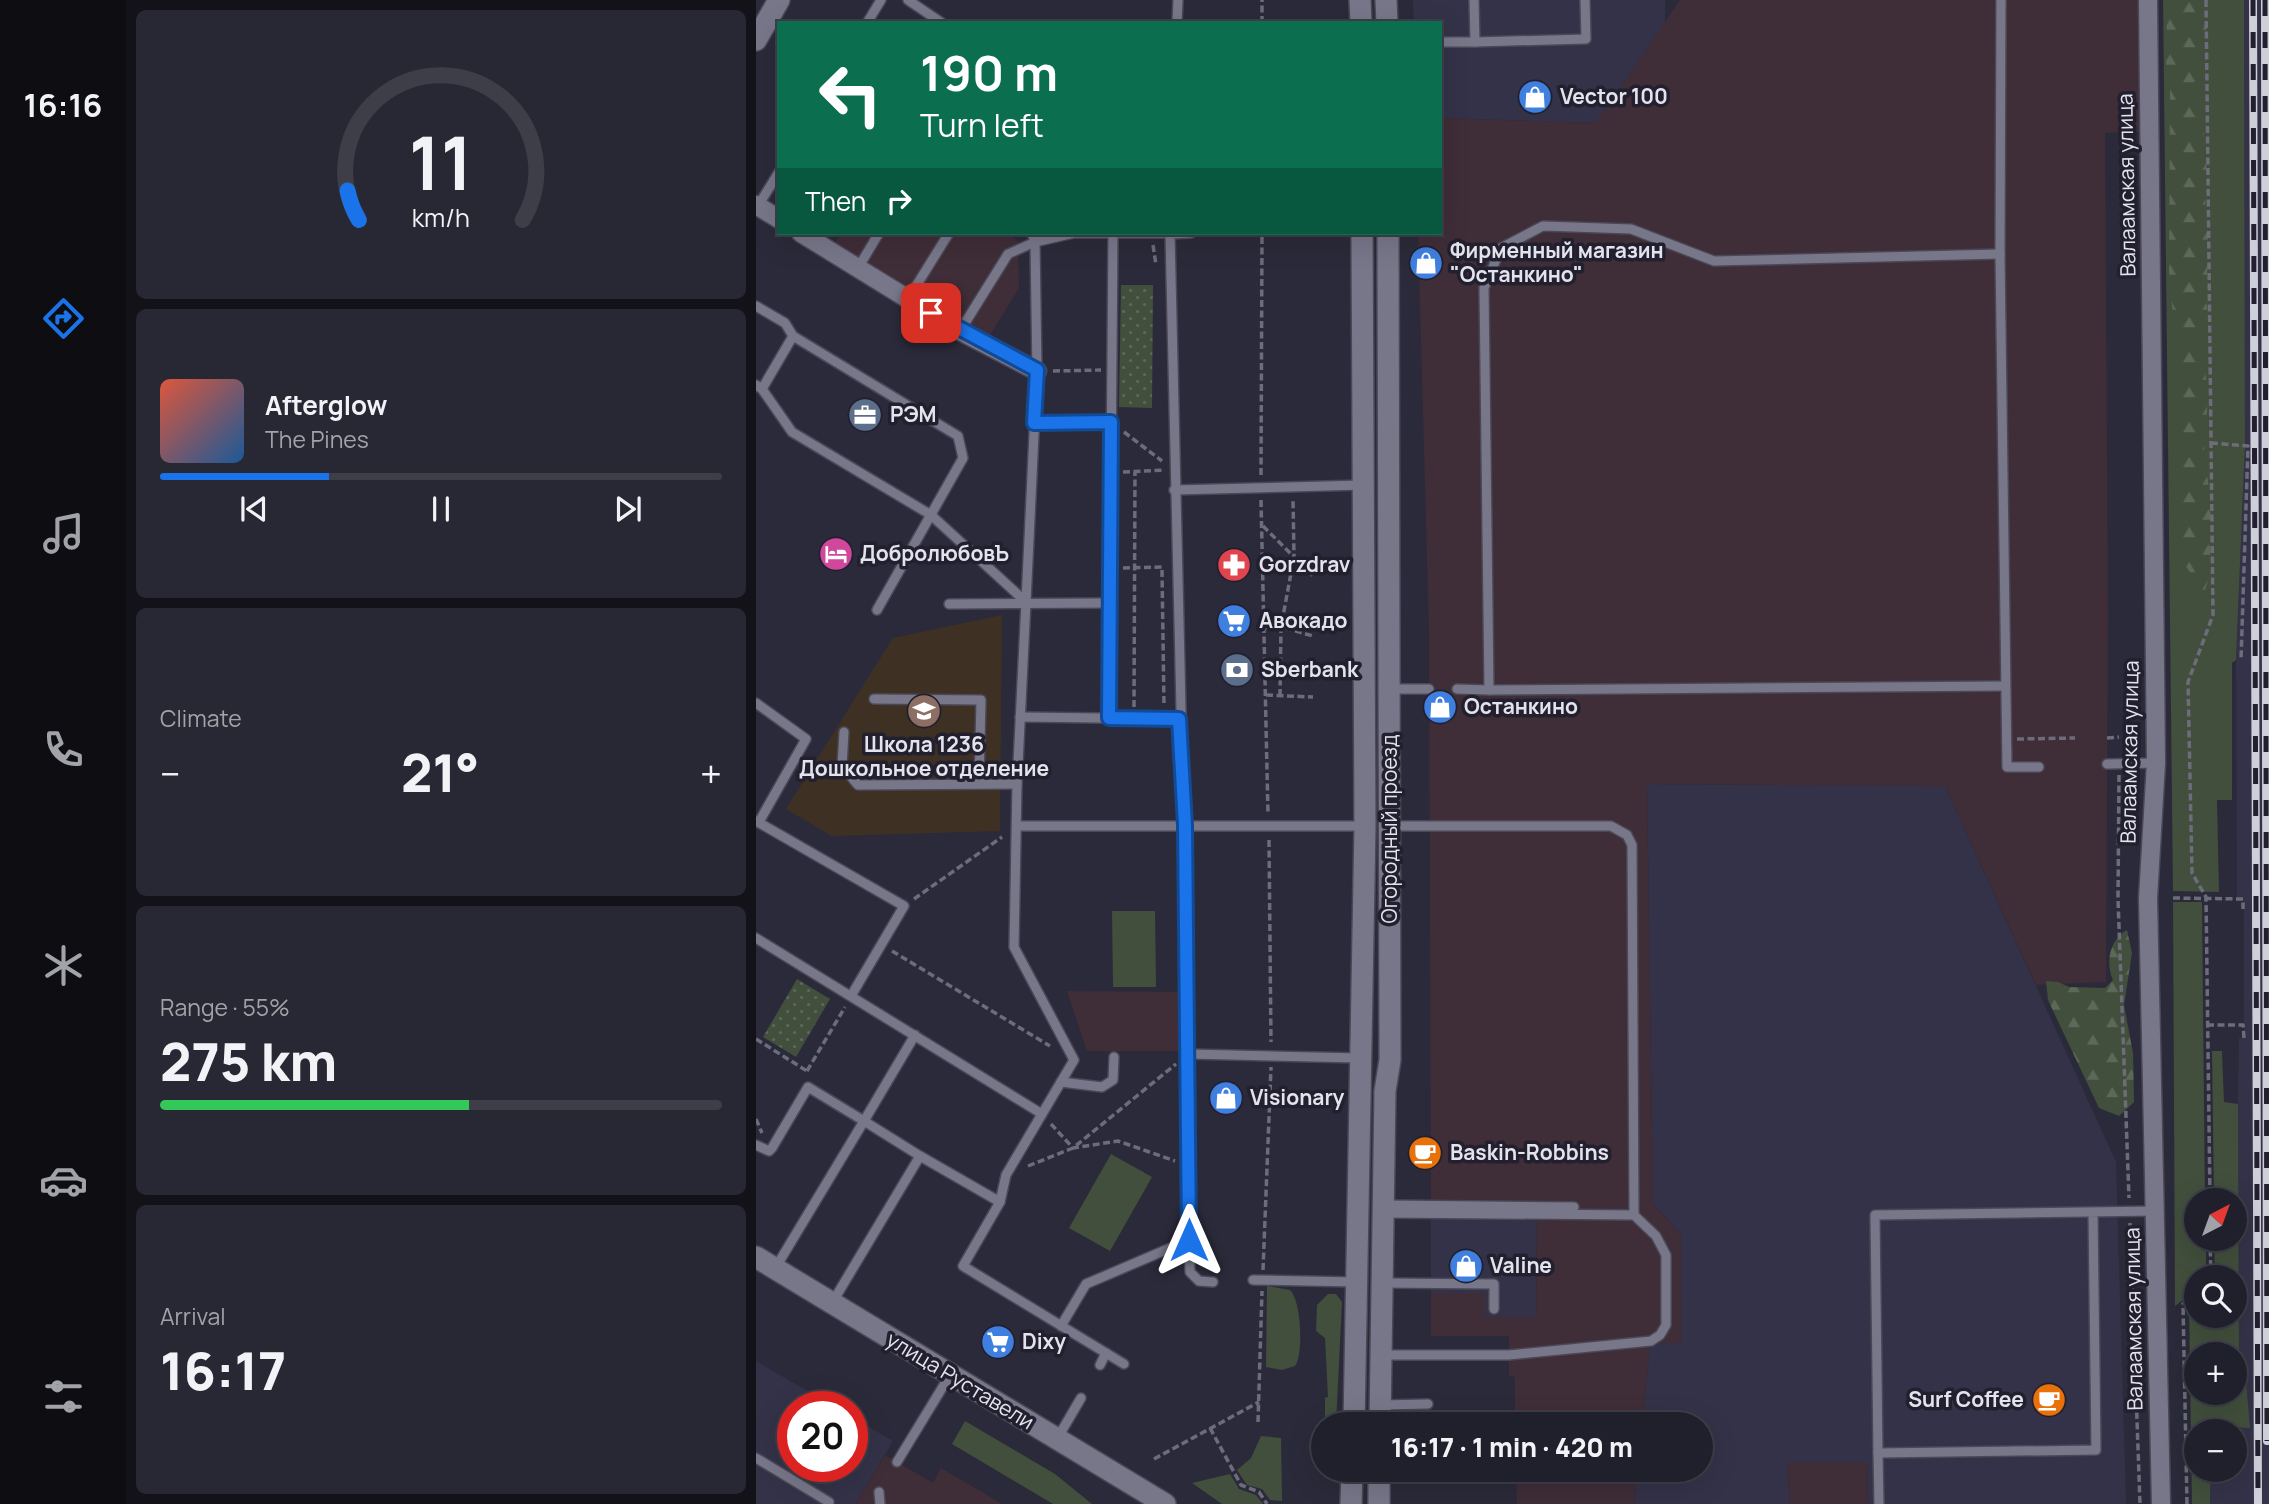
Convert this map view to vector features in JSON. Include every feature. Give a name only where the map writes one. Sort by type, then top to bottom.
[{"type":"main road","points":[[756,40],[779,0]]},
{"type":"main road","points":[[1360,0],[1361,21]]},
{"type":"main road","points":[[1386,0],[1387,21]]},
{"type":"main road","name":"Огородный проезд","points":[[1354,1412],[1365,826],[1362,235]]},
{"type":"main road","name":"Огородный проезд","points":[[1380,1412],[1385,1091],[1390,1060],[1388,235]]},
{"type":"main road","name":"улица Руставели","points":[[756,1258],[1165,1504]]},
{"type":"main road","points":[[1351,1504],[1352,1482]]},
{"type":"main road","points":[[1379,1504],[1380,1482]]},
{"type":"street","name":"Валаамская улица","points":[[2148,0],[2156,763],[2148,898],[2161,1504]]},
{"type":"street","points":[[757,206],[777,218]]},
{"type":"street","points":[[804,235],[960,331],[1037,370]]},
{"type":"lane","points":[[868,21],[881,0]]},
{"type":"lane","points":[[908,0],[939,21]]},
{"type":"lane","points":[[1177,21],[1178,0]]},
{"type":"lane","points":[[1474,0],[1475,42]]},
{"type":"lane","points":[[1442,42],[1586,39],[1585,0]]},
{"type":"lane","points":[[2001,0],[2000,254],[2007,767],[2039,767]]},
{"type":"lane","points":[[757,206],[777,175]]},
{"type":"lane","points":[[1489,690],[1483,288],[1501,248],[1543,226],[1631,229],[1714,261],[2000,254]]},
{"type":"lane","points":[[858,268],[878,235]]},
{"type":"lane","points":[[908,299],[948,235]]},
{"type":"lane","points":[[960,331],[1008,254],[1033,237],[1054,235]]},
{"type":"lane","points":[[1109,718],[1112,235]]},
{"type":"lane","points":[[1170,235],[1179,719],[1185,825],[1190,1272],[1199,1281],[1213,1282]]},
{"type":"lane","points":[[1033,237],[1037,370],[1017,784],[1014,947],[1074,1060],[1006,1175],[1000,1202],[963,1266],[1124,1364]]},
{"type":"lane","points":[[756,306],[785,323],[793,336],[958,436],[963,458],[877,610]]},
{"type":"lane","points":[[793,336],[759,387],[792,432],[931,515],[1026,602]]},
{"type":"lane","points":[[1034,423],[1111,422]]},
{"type":"lane","points":[[1174,490],[1363,485]]},
{"type":"lane","points":[[949,604],[1110,603]]},
{"type":"lane","points":[[1457,690],[2004,686]]},
{"type":"lane","points":[[1389,689],[1430,689]]},
{"type":"lane","points":[[874,699],[981,700],[979,784]]},
{"type":"lane","points":[[756,703],[806,738],[757,821],[904,906],[851,996]]},
{"type":"lane","points":[[1020,717],[1179,719]]},
{"type":"lane","points":[[844,732],[842,766],[858,785],[1017,784]]},
{"type":"lane","points":[[2107,764],[2156,763]]},
{"type":"lane","points":[[1017,826],[1365,826]]},
{"type":"lane","points":[[1390,826],[1611,826],[1627,835],[1632,845],[1634,1215]]},
{"type":"lane","points":[[756,938],[1042,1114]]},
{"type":"lane","points":[[775,1269],[915,1035]]},
{"type":"lane","points":[[1189,1054],[1361,1059]]},
{"type":"lane","points":[[1061,1082],[1102,1087],[1113,1080],[1114,1057]]},
{"type":"lane","points":[[756,1145],[769,1151],[772,1148],[808,1087],[1000,1202]]},
{"type":"lane","points":[[832,1303],[920,1156]]},
{"type":"lane","points":[[1382,1209],[1574,1207]]},
{"type":"lane","points":[[1381,1355],[1509,1355],[1657,1338],[1666,1325],[1666,1255],[1656,1236],[1634,1215],[1382,1209]]},
{"type":"lane","points":[[1879,1504],[1875,1215],[2155,1211]]},
{"type":"lane","points":[[1878,1453],[2096,1450],[2093,1212]]},
{"type":"lane","points":[[1061,1326],[1086,1284],[1189,1240]]},
{"type":"lane","points":[[1258,1280],[1357,1282]]},
{"type":"lane","points":[[1382,1283],[1494,1284],[1494,1309]]},
{"type":"lane","points":[[1100,1365],[1106,1353]]},
{"type":"lane","points":[[897,1462],[950,1375]]},
{"type":"lane","points":[[1056,1440],[1081,1398]]},
{"type":"lane","points":[[1393,1412],[1428,1404]]},
{"type":"lane","points":[[756,1458],[828,1504]]},
{"type":"lane","points":[[879,1492],[880,1504]]},
{"type":"path","points":[[1262,0],[1262,21]]},
{"type":"path","points":[[2206,0],[2213,615],[2188,682],[2192,873],[2206,897],[2210,1188]]},
{"type":"path","points":[[1258,1422],[1258,1280],[1271,1057],[1269,826],[1261,525],[1262,235]]},
{"type":"path","points":[[1037,370],[1111,370]]},
{"type":"path","points":[[1111,422],[1174,469]]},
{"type":"path","points":[[2211,443],[2248,446],[2241,660]]},
{"type":"path","points":[[1111,473],[1174,469]]},
{"type":"path","points":[[1134,718],[1135,471]]},
{"type":"path","points":[[1280,696],[1281,628],[1294,557],[1293,487]]},
{"type":"path","points":[[1261,525],[1312,576]]},
{"type":"path","points":[[1110,568],[1162,567]]},
{"type":"path","points":[[1264,628],[1281,628],[1313,636]]},
{"type":"path","points":[[1266,695],[1313,696]]},
{"type":"path","points":[[2107,738],[2119,737]]},
{"type":"path","points":[[2006,739],[2075,738]]},
{"type":"path","points":[[2120,764],[2119,899],[2140,1504]]},
{"type":"path","points":[[904,906],[1017,826]]},
{"type":"path","points":[[2173,898],[2243,899]]},
{"type":"path","points":[[2237,900],[2243,899]]},
{"type":"path","points":[[2243,899],[2243,909]]},
{"type":"path","points":[[881,944],[1074,1060]]},
{"type":"path","points":[[808,1087],[807,1071],[851,996]]},
{"type":"path","points":[[2207,1025],[2243,1023],[2244,1038]]},
{"type":"path","points":[[756,1039],[807,1071]]},
{"type":"path","points":[[1073,1148],[1189,1054]]},
{"type":"path","points":[[1042,1114],[1073,1148]]},
{"type":"path","points":[[1006,1175],[1073,1148],[1118,1141],[1189,1166]]},
{"type":"path","points":[[2184,1303],[2187,1504]]},
{"type":"path","points":[[1154,1459],[1259,1402]]},
{"type":"path","points":[[1210,1428],[1242,1486],[1259,1492],[1267,1504]]},
{"type":"shaded area","points":[[1413,0],[1665,0],[1665,23],[1596,123],[1442,118],[1442,21],[1414,21]]},
{"type":"shaded area","points":[[1680,0],[2138,0],[2140,132],[2105,133],[2108,614],[2106,982],[2036,985],[1945,786],[1647,784],[1653,1204],[1681,1234],[1682,1343],[1650,1344],[1643,1412],[1515,1412],[1515,1377],[1509,1376],[1509,1336],[1431,1336],[1431,1293],[1485,1293],[1485,1317],[1536,1317],[1537,1211],[1431,1210],[1429,630],[1418,235],[1442,235],[1442,118],[1596,123]]},
{"type":"shaded area","points":[[2244,0],[2269,0],[2269,1504],[2210,1504],[2210,1482],[2247,1482],[2247,1419],[2241,1419],[2242,1405],[2247,1405],[2247,1342],[2239,1342],[2239,1328],[2247,1328],[2247,1265],[2239,1265],[2239,1251],[2247,1251],[2247,1188],[2238,1188],[2239,1038],[2244,1038],[2244,901],[2237,899],[2236,660],[2245,444]]},
{"type":"shaded area","points":[[840,235],[1008,235],[1018,241],[1019,288],[987,340],[833,246]]},
{"type":"shaded area","name":"Школа 1236 Дошкольное отделение","points":[[1002,615],[1000,831],[832,836],[786,809],[893,638]]},
{"type":"shaded area","points":[[1647,784],[1945,786],[2116,1162],[2126,1504],[1868,1504],[1867,1462],[1787,1462],[1790,1504],[1634,1504],[1637,1482],[1713,1482],[1713,1412],[1643,1412],[1650,1344],[1682,1342],[1681,1234],[1653,1204]]},
{"type":"shaded area","points":[[1067,991],[1180,992],[1180,1051],[1087,1051]]},
{"type":"shaded area","points":[[1431,1210],[1537,1211],[1536,1317],[1485,1317],[1484,1293],[1431,1293]]},
{"type":"shaded area","points":[[756,1361],[808,1391],[777,1391],[777,1482],[868,1482],[868,1426],[893,1441],[855,1504],[756,1504]]},
{"type":"shaded area","points":[[885,1455],[933,1483],[941,1468],[1002,1504],[855,1504]]},
{"type":"shaded area","points":[[1787,1462],[1867,1462],[1868,1504],[1790,1504]]},
{"type":"shaded area","points":[[1516,1482],[1637,1482],[1634,1504],[1517,1504]]},
{"type":"green space","points":[[2163,0],[2244,0],[2245,444],[2236,660],[2232,663],[2232,800],[2217,800],[2219,892],[2173,891]]},
{"type":"green space","points":[[2167,0],[2200,0],[2207,30],[2197,58],[2194,91],[2207,149],[2205,211],[2209,254],[2205,293],[2209,323],[2201,342],[2208,393],[2204,453],[2211,504],[2210,574],[2204,593],[2183,562],[2178,386],[2171,363],[2177,339],[2169,286],[2170,90],[2166,73]]},
{"type":"green space","points":[[1121,285],[1153,285],[1152,408],[1119,407]]},
{"type":"green space","points":[[2173,902],[2202,902],[2205,1188],[2184,1188],[2184,1251],[2206,1251],[2206,1265],[2184,1265],[2184,1299],[2175,1306]]},
{"type":"green space","points":[[1112,911],[1155,911],[1156,987],[1113,987]]},
{"type":"green space","points":[[2127,930],[2132,953],[2124,1005],[2133,1053],[2134,1102],[2119,1116],[2099,1108],[2048,1000],[2046,981],[2069,987],[2105,988],[2113,980],[2109,959],[2113,945]]},
{"type":"green space","points":[[797,979],[830,999],[796,1057],[763,1037]]},
{"type":"green space","points":[[2212,1051],[2222,1051],[2224,1102],[2238,1104],[2238,1188],[2214,1188]]},
{"type":"green space","points":[[1111,1154],[1152,1177],[1110,1251],[1069,1228]]},
{"type":"green space","points":[[2214,1251],[2239,1251],[2239,1265],[2215,1265]]},
{"type":"green space","points":[[1267,1286],[1290,1290],[1299,1315],[1298,1360],[1295,1366],[1282,1370],[1266,1367]]},
{"type":"green space","points":[[1328,1294],[1336,1294],[1342,1302],[1337,1412],[1325,1412],[1325,1398],[1328,1397],[1325,1338],[1316,1331],[1317,1305]]},
{"type":"green space","points":[[2189,1328],[2239,1328],[2239,1342],[2190,1342]]},
{"type":"green space","points":[[2247,1392],[2250,1428],[2247,1428],[2247,1419],[2191,1419],[2191,1405],[2247,1405]]},
{"type":"green space","points":[[965,1421],[1055,1474],[1092,1504],[1053,1504],[952,1444]]},
{"type":"green space","points":[[1261,1436],[1281,1438],[1282,1501],[1270,1500],[1262,1489],[1247,1485],[1237,1470],[1251,1458]]},
{"type":"green space","points":[[1230,1474],[1239,1489],[1256,1495],[1263,1504],[1222,1504],[1192,1483]]},
{"type":"green space","points":[[2192,1482],[2210,1482],[2210,1504],[2192,1504]]},
{"type":"railway","points":[[2253,0],[2258,1504]]},
{"type":"railway","points":[[2265,0],[2267,1441]]},
{"type":"place","name":"Vector 100","points":[[1535,97]]},
{"type":"place","name":"Фирменный магазин \"Останкино\"","points":[[1426,263]]},
{"type":"place","name":"РЭМ","points":[[865,415]]},
{"type":"place","name":"ДобролюбовЪ","points":[[836,554]]},
{"type":"place","name":"Gorzdrav","points":[[1234,565]]},
{"type":"place","name":"Авокадо","points":[[1234,621]]},
{"type":"place","name":"Sberbank","points":[[1237,670]]},
{"type":"place","name":"Останкино","points":[[1440,707]]},
{"type":"place","name":"Школа 1236 Дошкольное отделение","points":[[924,711]]},
{"type":"place","name":"Visionary","points":[[1226,1098]]},
{"type":"place","name":"Baskin-Robbins","points":[[1425,1153]]},
{"type":"place","name":"Valine","points":[[1466,1266]]},
{"type":"place","name":"Dixy","points":[[998,1342]]},
{"type":"place","name":"Surf Coffee","points":[[2049,1400]]},
{"type":"route","points":[[931,313],[960,331],[1037,370],[1034,423],[1111,422],[1109,718],[1179,719],[1185,825],[1189,1240]]}]
